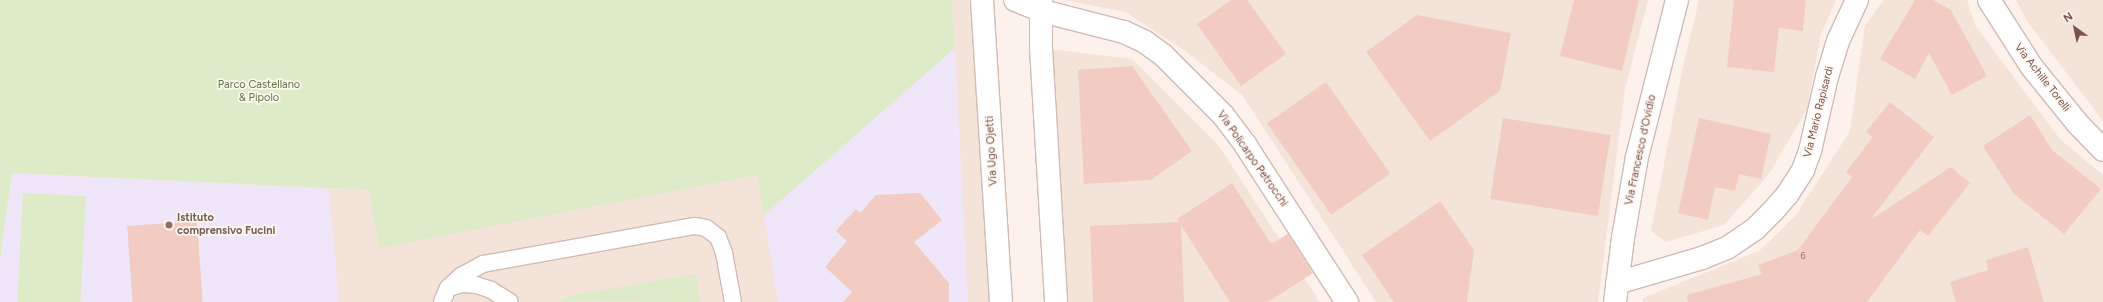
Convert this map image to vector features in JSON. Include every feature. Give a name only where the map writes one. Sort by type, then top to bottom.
[{"type":"street","name":"Via Ugo Ojetti","points":[[982,0],[1001,302]]},
{"type":"street","name":"Via Policarpo Petrocchi","points":[[1014,0],[1041,6],[1134,36],[1163,55],[1202,92],[1223,115],[1246,146],[1347,302]]},
{"type":"street","name":"Via Francesco d'Ovidio","points":[[1616,293],[1639,150],[1677,0]]},
{"type":"street","name":"Via Mario Rapisardi","points":[[1616,293],[1727,248],[1755,229],[1787,195],[1803,170],[1810,151],[1827,77],[1838,41],[1857,0]]},
{"type":"street","name":"Via Achille Torelli","points":[[1989,0],[2031,66],[2078,124],[2103,150]]},
{"type":"street","points":[[1041,6],[1041,48],[1056,302]]},
{"type":"lane","points":[[445,295],[461,276],[483,264],[695,226],[706,228],[718,237],[724,254],[733,302]]},
{"type":"lane","points":[[445,295],[464,284],[476,285],[491,290],[510,302]]},
{"type":"shaded area","points":[[337,0],[970,0],[994,302],[0,302],[12,173],[369,190]]},
{"type":"shaded area","points":[[1064,0],[1648,0],[1625,89],[1598,302],[1376,302],[1243,96],[1184,50],[1125,12]]},
{"type":"shaded area","points":[[1699,0],[1836,0],[1821,34],[1807,109],[1769,174],[1724,225],[1666,242],[1651,231],[1682,71]]},
{"type":"shaded area","points":[[1884,0],[1967,0],[1975,25],[2060,139],[2103,175],[2103,302],[1643,302],[1643,298],[1759,251],[1796,215],[1850,131],[1865,25]]},
{"type":"shaded area","points":[[2016,0],[2103,0],[2103,121],[2027,21]]},
{"type":"shaded area","points":[[955,48],[968,302],[778,302],[764,215]]},
{"type":"shaded area","points":[[1041,48],[1132,59],[1219,146],[1320,302],[1068,302]]},
{"type":"shaded area","name":"Istituto comprensivo Fucini","points":[[12,173],[329,189],[339,302],[0,302],[0,261]]},
{"type":"green space","name":"Parco Castellano & Pipolo","points":[[0,0],[951,0],[955,48],[764,215],[757,175],[379,248],[369,190],[12,173],[0,261]]},
{"type":"green space","points":[[23,193],[86,196],[80,302],[17,302]]},
{"type":"green space","points":[[696,274],[700,302],[561,301],[568,296]]},
{"type":"building","points":[[1231,0],[1247,0],[1286,54],[1241,86],[1197,24]]},
{"type":"building","points":[[1574,0],[1639,0],[1622,71],[1560,56]]},
{"type":"building","points":[[1734,0],[1806,0],[1803,31],[1779,28],[1774,72],[1727,67]]},
{"type":"building","points":[[1915,0],[1933,0],[1951,10],[1987,76],[1952,95],[1929,53],[1915,79],[1880,59]]},
{"type":"building","points":[[1417,15],[1511,33],[1500,91],[1430,141],[1366,52]]},
{"type":"building","points":[[1132,66],[1192,151],[1151,180],[1084,184],[1078,70]]},
{"type":"building","points":[[1326,82],[1390,174],[1331,215],[1267,123]]},
{"type":"building","points":[[1890,102],[1934,137],[1870,220],[1951,167],[1970,183],[1928,236],[1920,230],[1867,302],[1688,302],[1687,295],[1762,274],[1758,265],[1798,250],[1852,177],[1846,172],[1873,137],[1866,132]]},
{"type":"building","points":[[2030,115],[2052,150],[2101,189],[2064,234],[2014,194],[1983,146]]},
{"type":"building","points":[[1503,118],[1611,135],[1598,216],[1490,199]]},
{"type":"building","points":[[1699,118],[1771,134],[1761,179],[1739,174],[1735,191],[1715,187],[1708,220],[1678,213]]},
{"type":"building","points":[[1232,183],[1271,244],[1288,234],[1313,273],[1268,302],[1230,302],[1181,225],[1184,302],[1093,302],[1090,226],[1179,222],[1177,219]]},
{"type":"building","points":[[920,193],[942,220],[914,242],[949,283],[949,302],[843,302],[852,292],[825,267],[847,241],[836,231],[856,209],[860,213],[876,195]]},
{"type":"building","points":[[1440,201],[1474,250],[1467,302],[1394,302],[1362,255]]},
{"type":"building","points":[[197,221],[203,302],[132,302],[127,226]]},
{"type":"building","points":[[2028,247],[2044,302],[1956,302],[1950,282],[1988,270],[1986,260]]},
{"type":"place","name":"Istituto comprensivo Fucini","points":[[169,225]]}]
